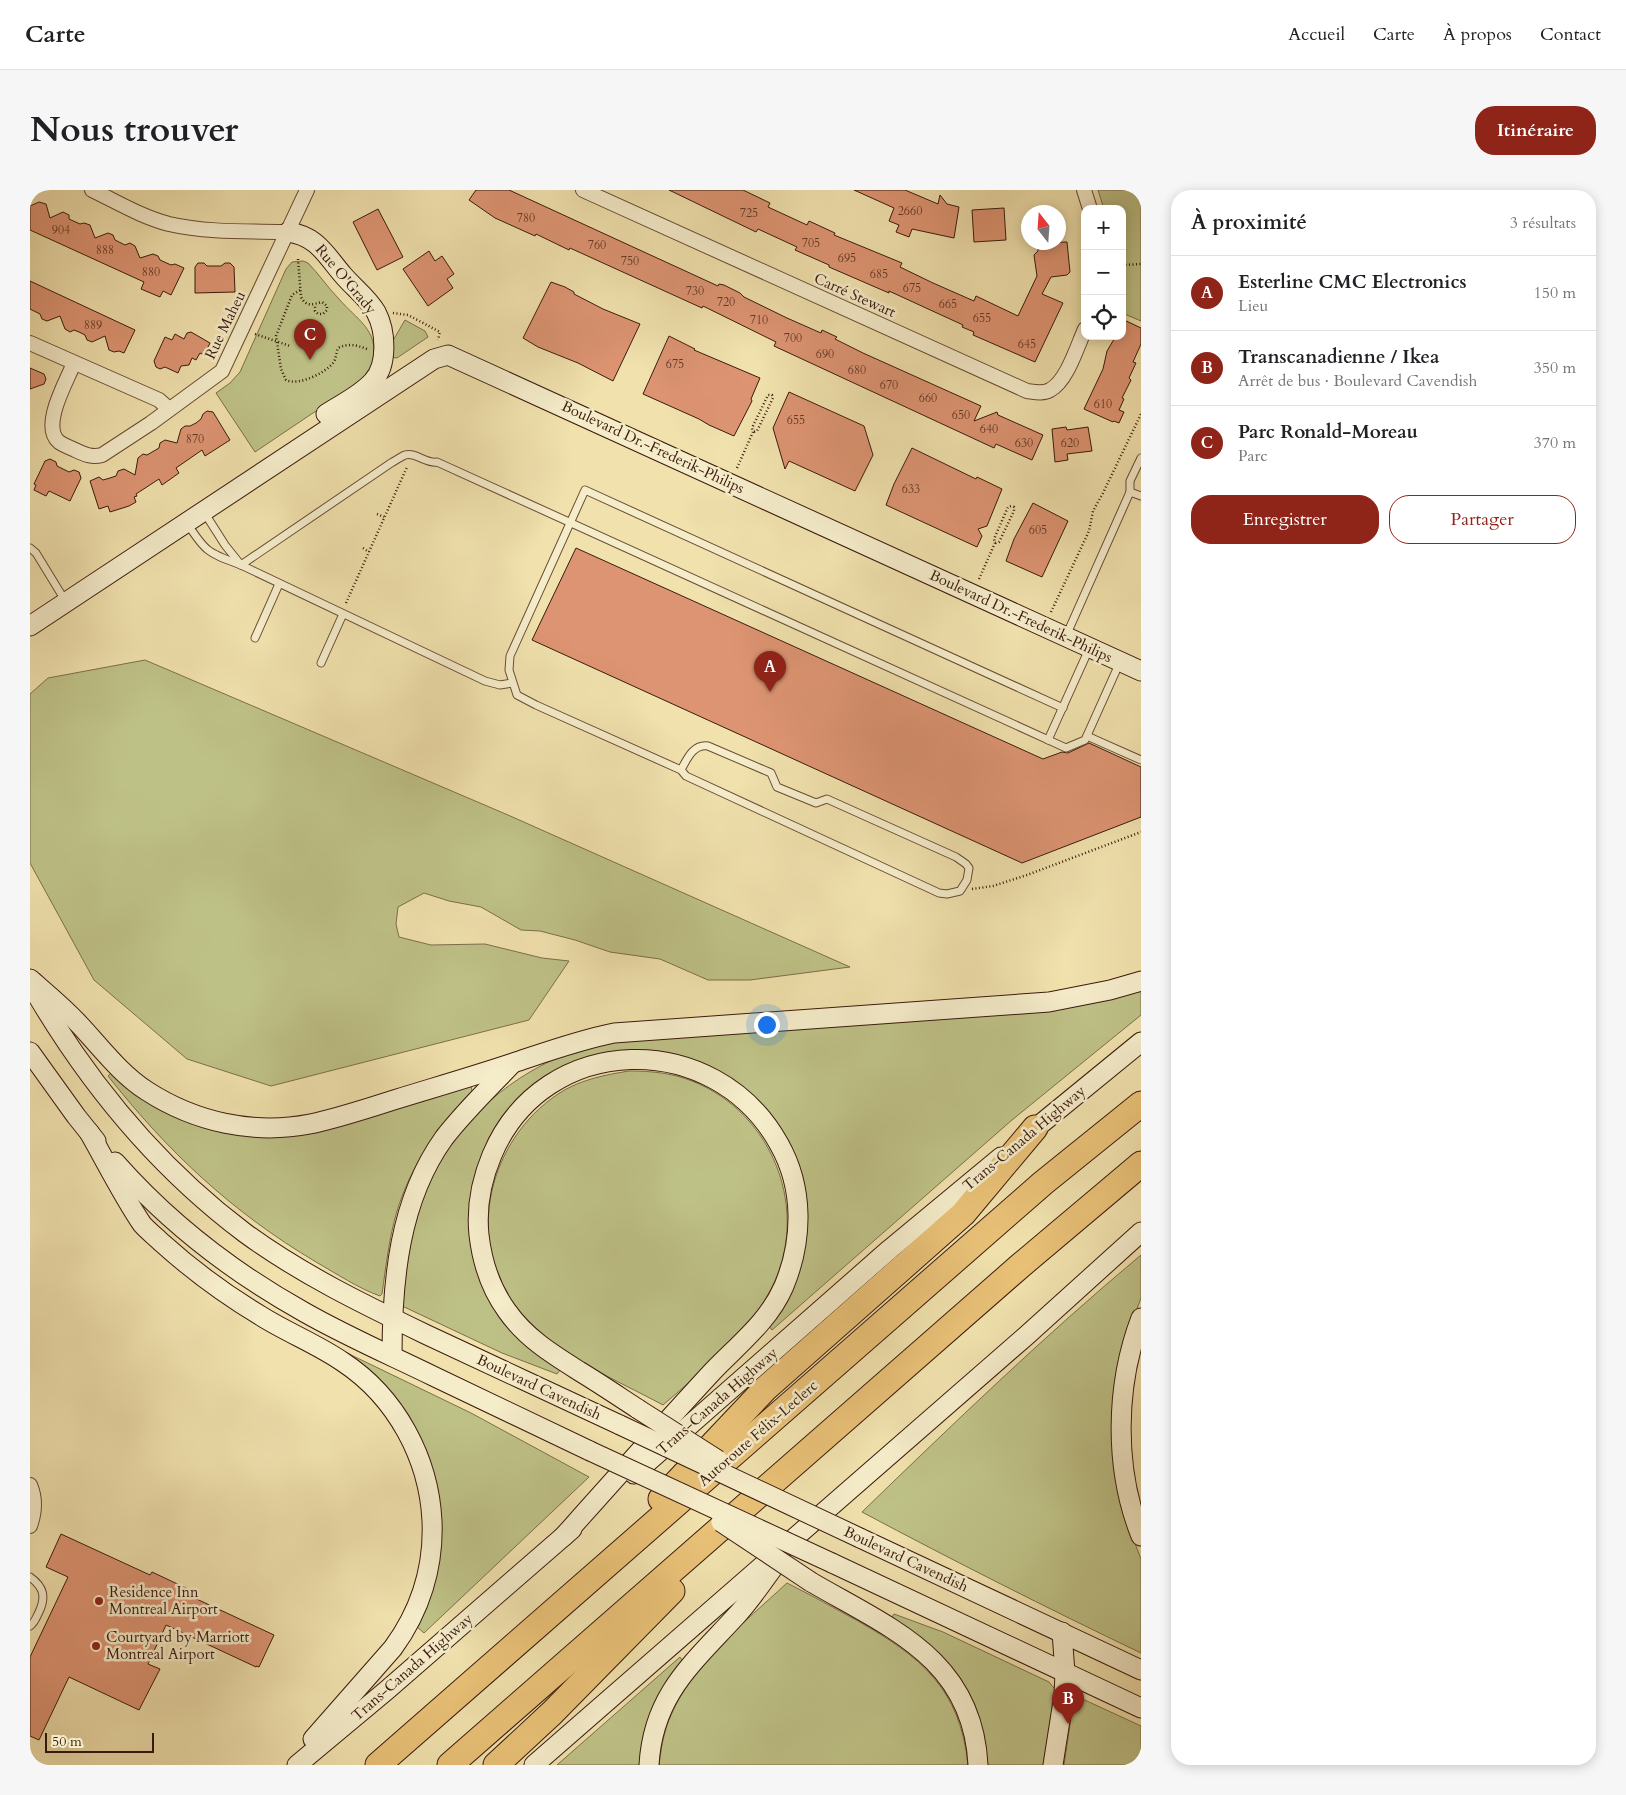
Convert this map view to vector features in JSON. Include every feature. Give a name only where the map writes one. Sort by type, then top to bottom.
[{"type":"highway","name":"Autoroute Félix-Leclerc","points":[[378,1765],[1021,1202],[1141,1104]]},
{"type":"highway","points":[[549,1616],[765,1389],[963,1214],[1035,1128]]},
{"type":"highway","points":[[450,1765],[1020,1266],[1141,1164]]},
{"type":"highway","points":[[496,1765],[552,1713],[810,1449]]},
{"type":"main road","name":"Rue O'Grady","points":[[288,232],[306,236],[319,245],[375,311],[380,324],[384,344],[379,373],[370,384],[344,402]]},
{"type":"main road","name":"Boulevard Dr.-Frederik-Philips","points":[[30,626],[434,359],[448,355],[1141,671]]},
{"type":"main road","name":"Boulevard Dr.-Frederik-Philips","points":[[186,523],[207,494],[344,402]]},
{"type":"main road","points":[[30,979],[77,1022],[116,1065],[145,1090],[176,1108],[191,1114],[236,1125],[280,1127],[320,1122],[578,1042],[614,1033],[1049,1002],[1110,990],[1141,981]]},
{"type":"main road","name":"Boulevard Cavendish","points":[[30,983],[71,1051],[103,1095],[135,1133],[184,1183],[246,1234],[289,1263],[392,1318],[1141,1670]]},
{"type":"main road","name":"Trans-Canada Highway","points":[[297,1765],[417,1664],[883,1255],[1141,1042]]},
{"type":"main road","points":[[30,1052],[89,1132],[157,1204],[191,1235],[225,1261],[305,1313],[590,1451],[1141,1708]]},
{"type":"main road","points":[[563,1536],[715,1369],[764,1318],[783,1287],[796,1249],[798,1207],[790,1168],[782,1149],[765,1121],[740,1095],[706,1073],[671,1062],[637,1059],[601,1064],[565,1076],[533,1097],[506,1127],[496,1146],[487,1165],[478,1203],[478,1222],[484,1260],[491,1282],[499,1299],[520,1328],[549,1352],[638,1409],[786,1503]]},
{"type":"main road","points":[[392,1356],[393,1299],[406,1220],[413,1196],[437,1149],[450,1131],[511,1064]]},
{"type":"main road","points":[[89,1132],[143,1225],[182,1260],[245,1307],[331,1354],[360,1374],[387,1402],[408,1432],[424,1471],[432,1512],[431,1544],[426,1582],[416,1608],[393,1648],[291,1765]]},
{"type":"main road","points":[[534,1765],[1026,1336],[1141,1232]]},
{"type":"main road","points":[[1141,1318],[1127,1368],[1123,1395],[1122,1432],[1127,1488],[1141,1536]]},
{"type":"main road","points":[[668,1487],[811,1582],[904,1636],[936,1663],[957,1692],[965,1708],[975,1739],[978,1765]]},
{"type":"main road","points":[[649,1765],[656,1723],[678,1680],[702,1651],[738,1615],[800,1532]]},
{"type":"main road","points":[[1053,1765],[1064,1696],[1065,1673],[1062,1632]]},
{"type":"street","points":[[92,190],[119,196],[141,214],[169,224],[234,231],[288,232],[307,190]]},
{"type":"street","name":"Carré Stewart","points":[[583,190],[1027,391],[1038,393],[1049,391],[1057,385],[1064,376],[1081,338]]},
{"type":"street","points":[[1084,190],[1089,205]]},
{"type":"street","name":"Rue Maheu","points":[[74,363],[54,412],[52,422],[54,433],[59,441],[85,455],[94,457],[110,451],[222,371],[288,232]]},
{"type":"street","points":[[30,343],[159,400],[169,409]]},
{"type":"street","points":[[30,1485],[34,1496],[34,1508],[30,1526]]},
{"type":"lane","points":[[242,565],[391,463],[406,455],[430,463],[437,462],[1066,748],[1085,740],[1120,662]]},
{"type":"lane","points":[[1065,636],[1130,492],[1130,481],[1141,458]]},
{"type":"lane","points":[[682,770],[694,750],[703,745],[708,746],[772,773],[777,786],[816,804],[827,799],[956,857],[969,868],[967,880],[960,891],[948,894],[939,892],[686,776],[682,770],[522,698],[517,694],[512,683],[508,663],[512,651],[585,490],[1063,708]]},
{"type":"lane","points":[[1130,492],[1141,496]]},
{"type":"lane","points":[[204,511],[225,545],[242,565]]},
{"type":"lane","points":[[186,523],[207,551],[242,565],[485,681],[500,685],[512,683]]},
{"type":"lane","points":[[30,548],[36,553],[66,602]]},
{"type":"lane","points":[[255,638],[279,584]]},
{"type":"lane","points":[[321,663],[343,614]]},
{"type":"lane","points":[[1048,740],[1090,647]]},
{"type":"lane","points":[[1087,736],[1141,760]]},
{"type":"lane","points":[[30,1577],[40,1586],[44,1598],[34,1622],[30,1626]]},
{"type":"path","points":[[298,259],[300,290],[303,301],[315,306]]},
{"type":"path","points":[[1126,265],[1141,264]]},
{"type":"path","points":[[300,290],[292,295],[276,336],[283,375],[286,380],[299,382],[313,377],[329,367],[334,361],[338,348],[344,345],[358,346],[375,352]]},
{"type":"path","points":[[322,302],[327,306],[327,310],[323,314],[318,314],[315,311],[315,306],[322,302]]},
{"type":"path","points":[[408,315],[440,332],[439,338]]},
{"type":"path","points":[[255,334],[290,346]]},
{"type":"path","points":[[737,468],[753,432],[752,428],[768,395],[772,395],[773,398],[757,430],[753,432]]},
{"type":"path","points":[[1052,612],[1089,531],[1093,511],[1141,414]]},
{"type":"path","points":[[346,604],[412,456]]},
{"type":"path","points":[[394,481],[399,483]]},
{"type":"path","points":[[979,579],[1008,508],[1014,507],[1014,511],[999,542],[995,543]]},
{"type":"path","points":[[377,514],[384,517]]},
{"type":"path","points":[[362,548],[369,552]]},
{"type":"path","points":[[348,583],[354,585]]},
{"type":"path","points":[[971,889],[992,886],[1027,875],[1141,832]]},
{"type":"green space","points":[[1098,190],[1141,190],[1141,321],[1126,315],[1126,205],[1103,205]]},
{"type":"green space","points":[[303,261],[308,263],[365,326],[373,341],[373,360],[369,371],[362,380],[255,452],[216,393],[230,383],[240,372],[286,269],[292,262]]},
{"type":"green space","points":[[405,320],[425,331],[428,337],[397,358],[390,357],[391,344]]},
{"type":"green space","points":[[145,660],[508,815],[850,967],[750,980],[708,980],[660,959],[610,952],[540,931],[521,930],[481,907],[449,901],[424,893],[398,907],[396,924],[399,937],[431,945],[485,944],[542,958],[569,961],[529,1020],[271,1086],[187,1059],[94,980],[30,863],[30,694],[48,678]]},
{"type":"green space","points":[[1141,989],[1141,1015],[1012,1120],[772,1330],[769,1326],[797,1275],[781,1132],[763,1108],[630,1053],[505,1115],[484,1151],[472,1192],[508,1327],[530,1349],[560,1370],[557,1374],[502,1353],[400,1305],[415,1219],[425,1192],[452,1143],[488,1103],[510,1085],[533,1070],[559,1057],[614,1041],[1071,1007],[1117,997]]},
{"type":"green space","points":[[629,1071],[677,1076],[692,1081],[721,1096],[745,1116],[764,1141],[777,1168],[785,1198],[787,1229],[782,1259],[771,1289],[762,1305],[722,1352],[663,1405],[584,1364],[565,1352],[531,1324],[516,1307],[500,1280],[491,1252],[488,1222],[492,1192],[501,1164],[515,1137],[534,1114],[566,1089],[592,1079]]},
{"type":"green space","points":[[111,1073],[239,1134],[471,1085],[472,1091],[427,1146],[410,1178],[394,1221],[382,1294],[380,1296],[356,1285],[285,1243],[229,1201],[203,1179],[154,1130],[108,1076]]},
{"type":"green space","points":[[1141,1255],[1141,1298],[1124,1344],[1134,1541],[1141,1559],[1141,1653],[1001,1584],[862,1512],[1034,1349]]},
{"type":"green space","points":[[347,1353],[471,1413],[589,1477],[424,1633],[416,1626],[434,1483]]},
{"type":"green space","points":[[787,1583],[880,1634],[901,1648],[934,1678],[946,1695],[956,1715],[964,1738],[968,1765],[659,1765],[669,1720],[691,1681],[720,1646]]},
{"type":"green space","points":[[894,1614],[943,1632],[1049,1682],[1054,1688],[1057,1687],[1046,1765],[986,1765],[982,1736],[891,1618]]},
{"type":"green space","points":[[680,1657],[683,1661],[641,1765],[557,1765]]},
{"type":"green space","points":[[1076,1696],[1141,1726],[1141,1765],[1064,1765],[1074,1698]]},
{"type":"building","points":[[476,190],[509,190],[718,286],[719,284],[724,285],[787,318],[821,333],[822,330],[863,353],[981,406],[974,421],[997,412],[998,415],[1043,435],[1032,460],[996,444],[994,448],[774,346],[776,342],[703,306],[702,308],[570,248],[569,250],[536,234],[535,236],[495,218],[469,200]]},
{"type":"building","points":[[669,190],[743,190],[770,203],[768,207],[807,225],[809,221],[835,233],[834,235],[902,263],[900,267],[933,283],[974,301],[976,296],[1018,316],[1037,276],[1034,255],[1038,250],[1066,250],[1067,242],[1070,272],[1067,275],[1051,277],[1042,294],[1063,303],[1035,362],[973,335],[974,332],[962,327],[963,325],[889,291],[889,293],[829,267],[829,265],[795,250],[797,247],[758,229],[756,232]]},
{"type":"building","points":[[854,190],[905,190],[938,204],[940,195],[947,204],[959,207],[954,238],[912,229],[909,237],[896,232],[899,225],[889,221],[894,208]]},
{"type":"building","points":[[39,202],[46,204],[50,218],[63,212],[69,215],[69,219],[80,224],[90,225],[95,238],[108,233],[113,235],[115,240],[125,245],[130,243],[135,246],[140,258],[153,254],[171,265],[175,264],[184,268],[171,295],[163,291],[160,297],[141,289],[144,282],[30,230],[30,206]]},
{"type":"building","points":[[1004,208],[1006,240],[974,242],[972,210]]},
{"type":"building","points":[[378,209],[403,257],[377,270],[353,222]]},
{"type":"building","points":[[429,251],[435,261],[442,256],[454,274],[447,279],[453,288],[428,306],[403,269]]},
{"type":"building","points":[[198,263],[204,263],[207,266],[221,266],[225,263],[230,263],[234,267],[235,292],[195,293],[195,267]]},
{"type":"building","points":[[30,281],[135,330],[124,353],[109,350],[105,336],[92,342],[79,332],[74,330],[70,332],[65,329],[60,316],[47,321],[42,319],[40,314],[30,309]]},
{"type":"building","points":[[551,282],[565,287],[574,292],[574,294],[603,309],[640,324],[613,381],[578,363],[538,347],[523,338]]},
{"type":"building","points":[[1126,321],[1141,328],[1141,344],[1133,362],[1136,363],[1129,378],[1131,380],[1122,398],[1124,399],[1119,410],[1124,412],[1119,423],[1084,409],[1103,369],[1107,351],[1114,340],[1126,340]]},
{"type":"building","points":[[191,332],[210,343],[204,355],[200,353],[196,360],[192,358],[189,365],[181,366],[178,373],[165,367],[160,369],[156,367],[154,361],[165,337],[172,340],[175,334],[184,339],[187,333]]},
{"type":"building","points":[[669,336],[694,350],[760,378],[751,399],[752,401],[734,436],[643,394]]},
{"type":"building","points":[[30,368],[44,374],[46,379],[44,384],[30,389]]},
{"type":"building","points":[[789,392],[864,426],[873,455],[855,491],[789,461],[785,469],[773,428]]},
{"type":"building","points":[[207,411],[213,412],[230,440],[205,456],[202,450],[176,468],[179,473],[162,485],[159,479],[136,494],[137,496],[134,497],[136,502],[129,506],[110,512],[108,506],[99,509],[90,481],[99,477],[103,480],[116,476],[118,471],[124,469],[135,475],[138,458],[159,448],[160,443],[165,440],[177,443],[181,429],[196,423]]},
{"type":"building","points":[[1066,427],[1067,430],[1088,427],[1092,451],[1067,454],[1068,460],[1055,462],[1052,429]]},
{"type":"building","points":[[912,448],[976,479],[977,477],[1002,489],[987,526],[978,529],[982,536],[977,547],[886,505]]},
{"type":"building","points":[[50,459],[56,462],[57,466],[69,472],[74,470],[79,472],[81,478],[70,501],[49,491],[46,496],[34,490],[36,485],[34,484],[45,461]]},
{"type":"building","points":[[1033,503],[1068,521],[1042,577],[1006,561],[1014,539]]},
{"type":"building","points":[[576,548],[1043,759],[1062,752],[1068,753],[1089,743],[1141,767],[1141,817],[1022,863],[532,640]]},
{"type":"building","name":"Courtyard by Marriott Montreal Airport","points":[[61,1534],[150,1575],[152,1572],[188,1589],[188,1595],[274,1635],[259,1667],[166,1625],[148,1664],[160,1669],[139,1710],[69,1677],[39,1740],[30,1736],[30,1657],[68,1577],[46,1567]]},
{"type":"place","name":"Parc Ronald-Moreau","points":[[310,360]]},
{"type":"place","name":"Esterline CMC Electronics","points":[[770,692]]},
{"type":"place","name":"Residence Inn Montreal Airport","points":[[99,1601]]},
{"type":"place","name":"Courtyard by Marriott Montreal Airport","points":[[96,1646]]},
{"type":"place","name":"Transcanadienne / Ikea","points":[[1068,1724]]}]
